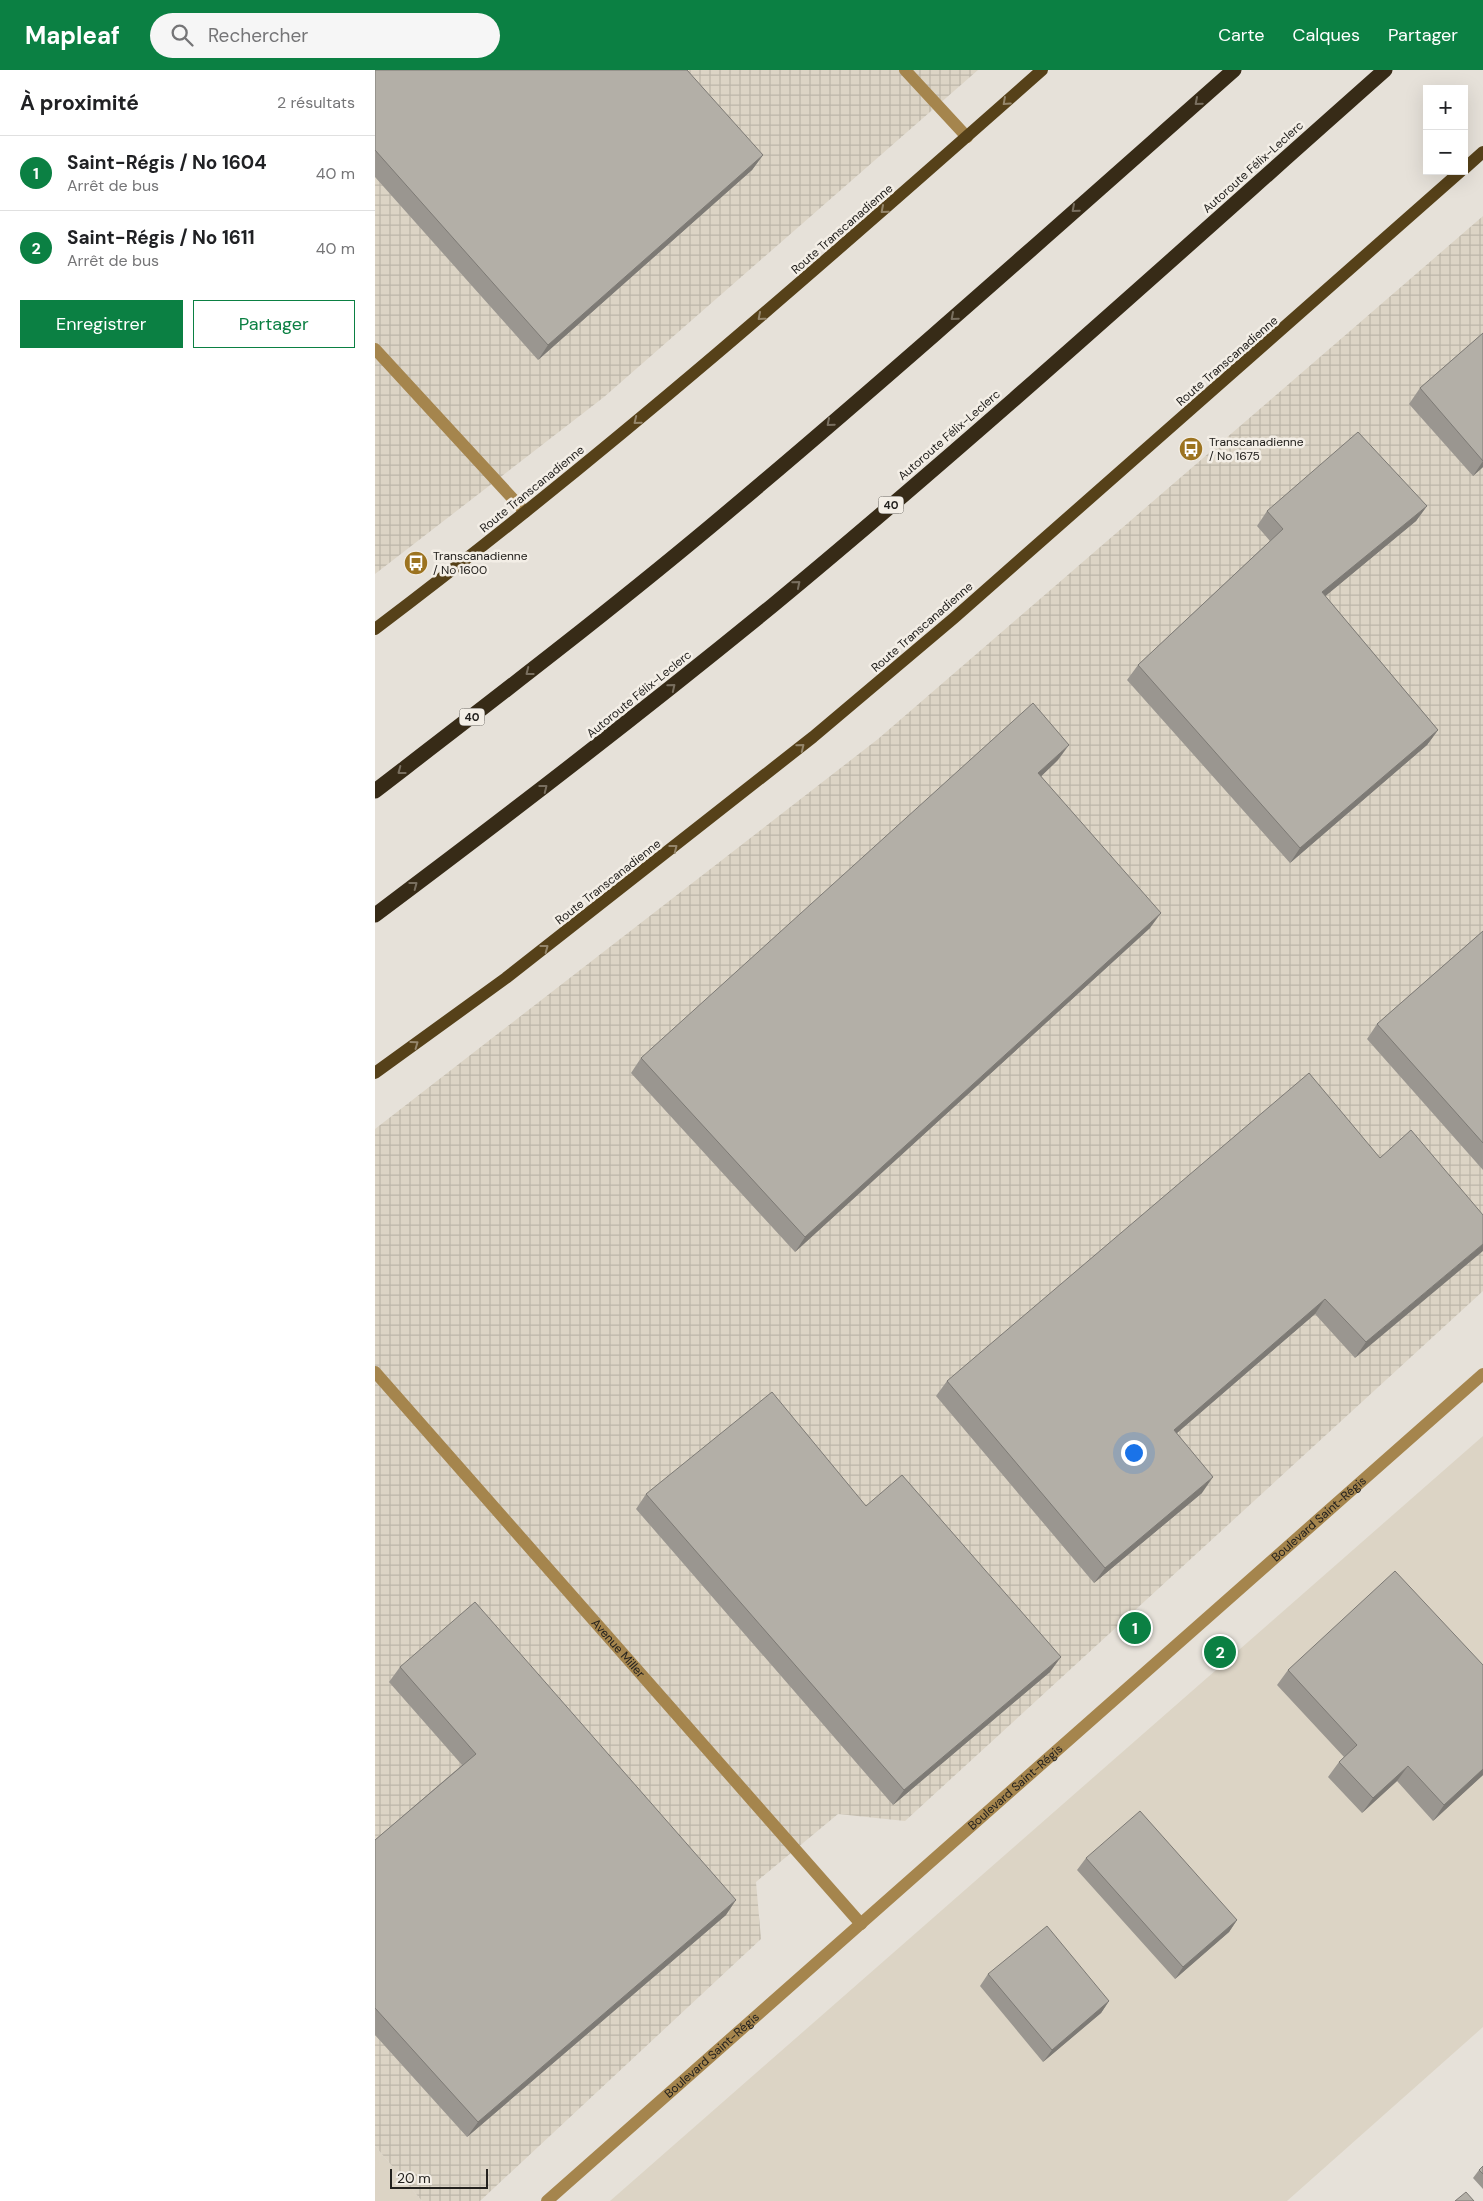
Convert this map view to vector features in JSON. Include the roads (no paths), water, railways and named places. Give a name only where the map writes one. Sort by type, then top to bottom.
[{"type":"highway","name":"40","points":[[375,791],[538,665],[711,526],[929,339],[1234,70]]},
{"type":"highway","name":"Autoroute Félix-Leclerc","points":[[375,914],[612,735],[813,572],[936,468],[1385,70]]},
{"type":"main road","name":"Route Transcanadienne","points":[[375,629],[525,512],[719,353],[1042,70]]},
{"type":"main road","name":"Route Transcanadienne","points":[[1468,166],[1483,152]]},
{"type":"main road","name":"Route Transcanadienne","points":[[375,1073],[506,978],[813,737],[1067,520],[1457,175]]},
{"type":"street","points":[[905,70],[967,137]]},
{"type":"street","points":[[375,349],[525,512]]},
{"type":"street","name":"Avenue Miller","points":[[375,1372],[861,1924]]},
{"type":"street","name":"Boulevard Saint-Régis","points":[[547,2201],[1483,1374]]},
{"type":"place","name":"Transcanadienne / No 1675","points":[[1191,449]]},
{"type":"place","name":"Transcanadienne / No 1600","points":[[416,563]]},
{"type":"place","name":"Saint-Régis / No 1604","points":[[1135,1628]]},
{"type":"place","name":"Saint-Régis / No 1611","points":[[1220,1652]]}]
